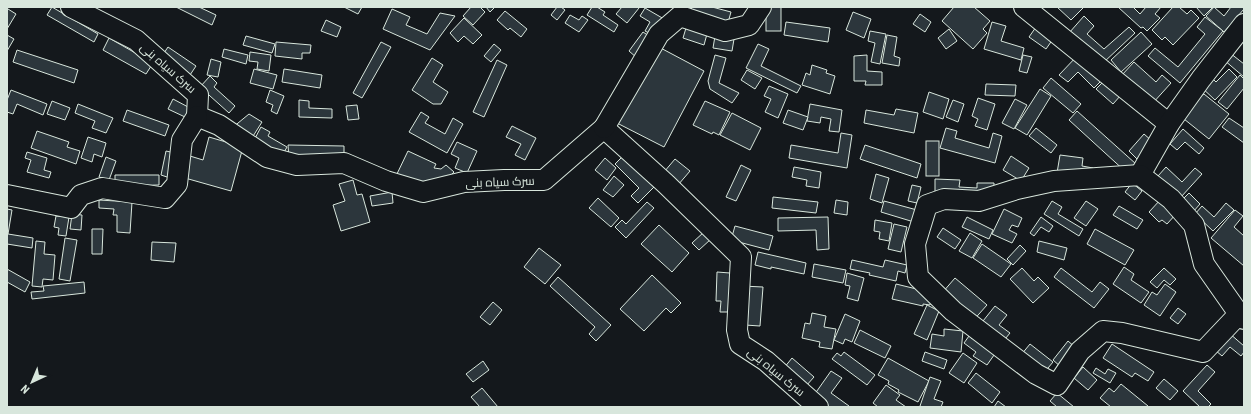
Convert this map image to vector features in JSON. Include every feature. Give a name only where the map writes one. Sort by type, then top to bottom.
[{"type":"street","name":"سرک سیاه بنی","points":[[71,7],[136,40],[198,95],[197,116],[219,124],[267,157],[297,165],[344,163],[386,181],[423,192],[464,182],[544,180],[604,128],[666,184],[741,257],[737,330],[740,344],[766,361],[818,407]]},
{"type":"street","points":[[604,128],[659,34],[680,16],[725,31],[749,25],[760,7]]},
{"type":"street","points":[[1024,7],[1169,124]]},
{"type":"street","points":[[1140,175],[1169,124],[1201,79],[1244,24]]},
{"type":"street","points":[[7,195],[71,208],[81,195],[102,188],[165,198],[177,184],[182,140],[197,116]]},
{"type":"street","points":[[1140,175],[1171,199],[1194,225],[1204,264],[1241,317],[1203,352],[1122,333],[1103,331],[1080,351],[1057,385],[1036,374],[953,311],[918,277],[915,244],[927,205],[944,199],[979,201],[1017,189],[1054,181],[1140,175]]},
{"type":"building","points":[[52,7],[98,34],[94,42],[47,15]]},
{"type":"building","points":[[176,7],[199,7],[216,15],[212,25]]},
{"type":"building","points":[[344,7],[362,7],[358,14]]},
{"type":"building","points":[[471,7],[480,7],[485,12],[473,25],[463,16]]},
{"type":"building","points":[[486,7],[495,7],[490,12]]},
{"type":"building","points":[[557,7],[561,7],[565,10],[557,20],[551,15]]},
{"type":"building","points":[[592,7],[597,7],[605,12],[603,15],[618,25],[614,32],[587,15]]},
{"type":"building","points":[[622,7],[639,8],[627,23],[616,14]]},
{"type":"building","points":[[692,7],[712,7],[731,12],[727,26],[689,16]]},
{"type":"building","points":[[766,7],[781,7],[781,31],[766,31]]},
{"type":"building","points":[[954,7],[974,7],[990,21],[983,29],[987,33],[973,49],[942,21]]},
{"type":"building","points":[[1057,7],[1084,7],[1071,20]]},
{"type":"building","points":[[1118,7],[1133,7],[1140,14],[1146,7],[1161,7],[1155,14],[1160,18],[1147,31],[1143,27],[1141,28]]},
{"type":"building","points":[[1173,7],[1179,7],[1187,14],[1191,10],[1199,18],[1173,45],[1165,37],[1162,40],[1152,30]]},
{"type":"building","points":[[1196,7],[1213,7],[1204,16]]},
{"type":"building","points":[[1214,7],[1224,16],[1231,7],[1244,7],[1244,9],[1224,32],[1206,16]]},
{"type":"building","points":[[645,8],[664,19],[655,36],[645,31],[650,22],[640,16]]},
{"type":"building","points":[[8,9],[16,14],[7,29],[7,11]]},
{"type":"building","points":[[392,9],[410,17],[406,25],[427,34],[440,13],[455,16],[430,50],[383,29]]},
{"type":"building","points":[[505,11],[527,29],[521,37],[510,28],[508,30],[497,20]]},
{"type":"building","points":[[853,12],[871,19],[864,38],[846,30]]},
{"type":"building","points":[[920,14],[931,22],[925,32],[913,24]]},
{"type":"building","points":[[570,15],[579,20],[582,16],[588,20],[579,32],[565,23]]},
{"type":"building","points":[[1084,16],[1094,26],[1087,34],[1104,49],[1129,27],[1135,33],[1103,63],[1069,33]]},
{"type":"building","points":[[1205,17],[1223,31],[1180,83],[1148,56],[1155,48],[1178,67],[1205,34],[1197,27]]},
{"type":"building","points":[[464,18],[482,35],[473,44],[464,36],[458,42],[450,33]]},
{"type":"building","points":[[326,20],[341,27],[337,37],[321,31]]},
{"type":"building","points":[[786,22],[830,28],[828,42],[784,35]]},
{"type":"building","points":[[992,22],[1006,26],[1001,41],[1024,48],[1021,60],[984,49]]},
{"type":"building","points":[[1036,27],[1053,39],[1046,49],[1029,37]]},
{"type":"building","points":[[686,28],[707,34],[704,45],[683,38]]},
{"type":"building","points":[[949,29],[957,41],[946,49],[938,38]]},
{"type":"building","points":[[870,31],[886,34],[880,64],[871,62],[875,43],[868,41]]},
{"type":"building","points":[[643,32],[652,38],[637,58],[629,51]]},
{"type":"building","points":[[1141,32],[1152,44],[1121,72],[1111,60]]},
{"type":"building","points":[[7,35],[14,39],[7,51]]},
{"type":"building","points":[[887,35],[897,37],[894,56],[900,58],[899,66],[882,63]]},
{"type":"building","points":[[246,36],[275,44],[272,53],[243,45]]},
{"type":"building","points":[[715,36],[734,39],[732,51],[713,48]]},
{"type":"building","points":[[109,38],[153,63],[146,74],[103,50]]},
{"type":"building","points":[[276,42],[311,45],[310,53],[302,53],[302,59],[275,56]]},
{"type":"building","points":[[381,42],[391,47],[362,98],[353,93]]},
{"type":"building","points":[[494,44],[501,50],[491,62],[484,56]]},
{"type":"building","points":[[758,44],[769,49],[761,66],[801,86],[797,93],[746,68]]},
{"type":"building","points":[[655,45],[704,71],[664,147],[615,122]]},
{"type":"building","points":[[168,47],[196,66],[188,78],[162,56]]},
{"type":"building","points":[[224,49],[248,55],[246,64],[222,57]]},
{"type":"building","points":[[17,50],[78,70],[74,83],[13,62]]},
{"type":"building","points":[[250,52],[271,55],[269,71],[257,69],[258,62],[249,61]]},
{"type":"building","points":[[1230,53],[1244,64],[1244,77],[1224,60]]},
{"type":"building","points":[[715,55],[726,58],[719,83],[739,93],[732,103],[710,89],[708,81]]},
{"type":"building","points":[[867,55],[867,71],[882,72],[882,85],[865,85],[866,81],[854,81],[854,56]]},
{"type":"building","points":[[1023,55],[1032,57],[1027,73],[1019,71]]},
{"type":"building","points":[[1078,55],[1103,79],[1094,88],[1078,72],[1068,82],[1059,75]]},
{"type":"building","points":[[432,58],[443,65],[433,82],[448,92],[441,104],[433,104],[412,90]]},
{"type":"building","points":[[211,59],[221,62],[218,77],[207,75]]},
{"type":"building","points":[[497,60],[507,65],[484,117],[473,112]]},
{"type":"building","points":[[1134,62],[1156,82],[1162,75],[1171,83],[1152,104],[1121,76]]},
{"type":"building","points":[[812,65],[827,70],[826,73],[835,76],[830,94],[802,85],[806,73],[810,75]]},
{"type":"building","points":[[254,69],[277,75],[273,89],[250,83]]},
{"type":"building","points":[[284,69],[322,75],[320,88],[282,82]]},
{"type":"building","points":[[1229,69],[1237,77],[1215,100],[1200,86],[1210,76],[1216,82]]},
{"type":"building","points":[[747,70],[762,78],[755,89],[741,80]]},
{"type":"building","points":[[1240,75],[1244,79],[1244,88],[1227,109],[1218,102]]},
{"type":"building","points":[[210,76],[217,83],[214,87],[235,106],[229,113],[200,87]]},
{"type":"building","points":[[1051,78],[1081,104],[1073,113],[1043,88]]},
{"type":"building","points":[[1105,80],[1121,95],[1113,104],[1096,89]]},
{"type":"building","points":[[986,84],[1016,85],[1015,96],[985,95]]},
{"type":"building","points":[[769,86],[788,94],[778,118],[765,112],[771,99],[764,96]]},
{"type":"building","points":[[1040,89],[1051,96],[1027,135],[1015,128]]},
{"type":"building","points":[[11,90],[47,104],[43,115],[17,104],[13,114],[7,112],[7,100]]},
{"type":"building","points":[[270,90],[284,96],[277,114],[271,111],[273,105],[266,102]]},
{"type":"building","points":[[929,92],[949,99],[943,119],[923,112]]},
{"type":"building","points":[[1204,94],[1229,114],[1209,139],[1179,115],[1194,96]]},
{"type":"building","points":[[978,98],[995,104],[987,130],[975,126],[978,119],[972,116]]},
{"type":"building","points":[[173,99],[190,108],[185,117],[168,109]]},
{"type":"building","points":[[1015,99],[1027,105],[1014,129],[1002,123]]},
{"type":"building","points":[[299,100],[309,101],[309,108],[332,109],[332,118],[299,117]]},
{"type":"building","points":[[953,100],[964,104],[958,122],[946,117]]},
{"type":"building","points":[[52,101],[70,108],[65,120],[47,114]]},
{"type":"building","points":[[705,101],[730,112],[719,135],[713,132],[712,134],[693,125]]},
{"type":"building","points":[[78,104],[113,118],[106,133],[92,128],[95,121],[75,113]]},
{"type":"building","points":[[810,104],[842,110],[839,132],[829,131],[831,119],[821,117],[820,123],[807,121]]},
{"type":"building","points":[[357,105],[359,119],[348,120],[346,106]]},
{"type":"building","points":[[896,109],[918,113],[914,133],[864,123],[866,110],[894,115]]},
{"type":"building","points":[[127,110],[169,125],[165,136],[123,121]]},
{"type":"building","points":[[788,110],[808,117],[803,130],[783,123]]},
{"type":"building","points":[[1077,111],[1136,164],[1127,173],[1069,120]]},
{"type":"building","points":[[421,112],[429,117],[425,123],[445,134],[453,118],[463,124],[447,153],[409,132]]},
{"type":"building","points":[[732,113],[761,128],[750,150],[720,135]]},
{"type":"building","points":[[249,114],[262,122],[250,141],[232,128]]},
{"type":"building","points":[[1229,118],[1244,128],[1244,143],[1222,127]]},
{"type":"building","points":[[512,126],[536,138],[525,160],[515,155],[521,144],[506,137]]},
{"type":"building","points":[[261,127],[270,132],[268,136],[287,147],[281,158],[253,142]]},
{"type":"building","points":[[946,128],[957,131],[955,138],[989,148],[993,133],[1002,136],[995,163],[940,148]]},
{"type":"building","points":[[1036,128],[1057,145],[1051,153],[1029,136]]},
{"type":"building","points":[[1183,129],[1204,148],[1199,154],[1185,142],[1177,150],[1170,144]]},
{"type":"building","points":[[37,131],[69,142],[67,147],[80,151],[76,164],[31,148]]},
{"type":"building","points":[[841,133],[852,135],[847,168],[789,158],[791,145],[838,153]]},
{"type":"building","points":[[1144,134],[1152,141],[1137,159],[1129,151]]},
{"type":"building","points":[[88,137],[106,143],[102,157],[94,154],[92,162],[81,158]]},
{"type":"building","points":[[209,137],[243,147],[231,191],[185,178],[190,156],[203,160]]},
{"type":"building","points":[[926,141],[939,141],[939,176],[926,176]]},
{"type":"building","points":[[457,142],[477,151],[467,173],[455,168],[459,158],[451,154]]},
{"type":"building","points":[[288,145],[344,146],[344,160],[289,159]]},
{"type":"building","points":[[865,145],[921,164],[917,178],[860,159]]},
{"type":"building","points":[[166,151],[175,153],[170,178],[161,175]]},
{"type":"building","points":[[408,151],[436,164],[434,168],[441,169],[446,165],[454,172],[448,178],[426,188],[395,178]]},
{"type":"building","points":[[27,152],[47,158],[44,170],[51,172],[49,178],[27,172],[31,160],[25,158]]},
{"type":"building","points":[[624,155],[655,186],[638,203],[631,196],[639,188],[615,164]]},
{"type":"building","points":[[1060,155],[1083,158],[1082,166],[1093,168],[1092,177],[1057,173]]},
{"type":"building","points":[[1011,156],[1029,168],[1021,181],[1003,170]]},
{"type":"building","points":[[106,157],[116,161],[109,180],[99,177]]},
{"type":"building","points":[[605,158],[616,168],[607,180],[595,170]]},
{"type":"building","points":[[675,159],[690,171],[678,185],[664,172]]},
{"type":"building","points":[[741,165],[751,170],[736,201],[726,197]]},
{"type":"building","points":[[794,167],[821,172],[819,188],[806,186],[807,180],[792,177]]},
{"type":"building","points":[[1166,167],[1182,182],[1195,168],[1202,174],[1181,197],[1158,176]]},
{"type":"building","points":[[876,174],[889,178],[882,203],[870,199]]},
{"type":"building","points":[[115,175],[159,175],[159,185],[107,186],[115,181]]},
{"type":"building","points":[[614,176],[624,185],[613,197],[603,190]]},
{"type":"building","points":[[935,179],[960,180],[959,187],[977,188],[977,183],[994,183],[994,196],[935,194]]},
{"type":"building","points":[[353,180],[357,195],[362,194],[370,222],[341,231],[333,205],[345,201],[339,184]]},
{"type":"building","points":[[1132,183],[1142,191],[1135,200],[1125,192]]},
{"type":"building","points":[[912,185],[921,187],[917,203],[908,201]]},
{"type":"building","points":[[392,192],[393,203],[372,206],[370,196]]},
{"type":"building","points":[[1189,193],[1200,204],[1193,212],[1183,199]]},
{"type":"building","points":[[773,197],[818,202],[816,213],[772,208]]},
{"type":"building","points":[[598,198],[619,218],[611,227],[589,208]]},
{"type":"building","points":[[1161,199],[1176,214],[1167,224],[1162,220],[1159,222],[1149,212]]},
{"type":"building","points":[[99,200],[132,202],[130,233],[117,232],[117,215],[113,215],[114,209],[99,208]]},
{"type":"building","points":[[836,200],[848,202],[847,215],[834,213]]},
{"type":"building","points":[[884,201],[917,210],[914,222],[881,212]]},
{"type":"building","points":[[1052,201],[1062,207],[1058,214],[1083,229],[1079,236],[1044,214]]},
{"type":"building","points":[[1086,201],[1098,209],[1086,226],[1074,218]]},
{"type":"building","points":[[647,202],[654,208],[626,238],[615,227],[622,220],[626,224]]},
{"type":"building","points":[[1226,203],[1234,210],[1213,231],[1195,214],[1202,206],[1214,217]]},
{"type":"building","points":[[1119,206],[1143,220],[1137,229],[1113,215]]},
{"type":"building","points":[[7,209],[12,210],[8,234],[33,238],[32,248],[7,244]]},
{"type":"building","points":[[1004,209],[1022,218],[1018,227],[1012,225],[1009,230],[1017,234],[1012,243],[992,234]]},
{"type":"building","points":[[1235,210],[1243,216],[1234,227],[1244,236],[1244,266],[1211,238]]},
{"type":"building","points":[[72,214],[82,215],[81,230],[70,229]]},
{"type":"building","points":[[56,216],[69,217],[66,236],[58,235],[59,228],[54,227]]},
{"type":"building","points":[[828,217],[829,249],[817,250],[816,230],[778,231],[778,218]]},
{"type":"building","points":[[967,217],[993,230],[989,239],[962,227]]},
{"type":"building","points":[[1041,217],[1053,226],[1049,232],[1041,227],[1034,236],[1030,233]]},
{"type":"building","points":[[875,220],[892,223],[889,241],[879,239],[880,232],[874,231]]},
{"type":"building","points":[[894,224],[907,227],[901,252],[888,249]]},
{"type":"building","points":[[659,225],[689,253],[672,272],[641,244]]},
{"type":"building","points":[[735,226],[773,236],[769,250],[731,240]]},
{"type":"building","points":[[943,228],[961,240],[955,249],[937,237]]},
{"type":"building","points":[[92,229],[103,229],[102,254],[92,254]]},
{"type":"building","points":[[1095,229],[1134,250],[1125,265],[1087,244]]},
{"type":"building","points":[[704,232],[711,239],[699,250],[692,243]]},
{"type":"building","points":[[970,233],[982,241],[972,258],[959,251]]},
{"type":"building","points":[[65,238],[77,240],[70,281],[59,279]]},
{"type":"building","points":[[36,241],[45,242],[44,254],[55,255],[53,280],[43,279],[42,287],[32,286]]},
{"type":"building","points":[[1039,241],[1067,248],[1064,260],[1037,252]]},
{"type":"building","points":[[152,242],[176,243],[174,262],[151,260]]},
{"type":"building","points":[[982,244],[1011,264],[1001,277],[973,258]]},
{"type":"building","points":[[1020,245],[1026,251],[1013,265],[1007,259]]},
{"type":"building","points":[[539,248],[561,265],[545,284],[524,267]]},
{"type":"building","points":[[758,252],[806,263],[804,274],[755,265]]},
{"type":"building","points":[[852,260],[883,267],[885,260],[907,265],[905,273],[898,271],[896,281],[850,269]]},
{"type":"building","points":[[814,264],[846,270],[843,283],[812,277]]},
{"type":"building","points":[[1124,267],[1134,274],[1131,280],[1149,292],[1141,303],[1113,284]]},
{"type":"building","points":[[1022,268],[1034,281],[1038,277],[1049,288],[1033,303],[1010,279]]},
{"type":"building","points":[[1061,268],[1092,292],[1100,282],[1109,289],[1094,308],[1054,277]]},
{"type":"building","points":[[1164,268],[1176,279],[1170,285],[1164,280],[1157,288],[1150,282]]},
{"type":"building","points":[[7,269],[30,282],[25,292],[7,282]]},
{"type":"building","points":[[717,272],[730,273],[729,312],[720,312],[721,301],[716,301]]},
{"type":"building","points":[[847,273],[864,278],[858,301],[847,298],[850,286],[845,285]]},
{"type":"building","points":[[652,275],[681,303],[671,313],[666,308],[644,331],[620,309]]},
{"type":"building","points":[[558,277],[611,325],[596,341],[589,334],[595,327],[550,286]]},
{"type":"building","points":[[955,278],[987,305],[971,323],[942,293]]},
{"type":"building","points":[[84,282],[85,293],[32,299],[31,292],[44,291],[43,286]]},
{"type":"building","points":[[896,284],[933,293],[930,305],[923,304],[923,306],[892,299]]},
{"type":"building","points":[[1165,284],[1176,292],[1160,316],[1144,305],[1152,292],[1157,295]]},
{"type":"building","points":[[742,286],[763,287],[760,326],[745,325]]},
{"type":"building","points":[[493,302],[502,310],[490,325],[480,317]]},
{"type":"building","points":[[927,305],[939,311],[927,340],[914,334]]},
{"type":"building","points":[[995,306],[1007,315],[999,325],[1010,333],[1001,344],[979,326]]},
{"type":"building","points":[[1178,308],[1186,314],[1178,324],[1170,318]]},
{"type":"building","points":[[812,313],[826,316],[824,327],[836,329],[832,349],[819,347],[820,342],[802,338],[805,323],[810,324]]},
{"type":"building","points":[[845,314],[860,321],[852,342],[845,339],[843,344],[834,340]]},
{"type":"building","points":[[944,329],[963,331],[961,352],[930,348],[932,334],[944,336]]},
{"type":"building","points":[[860,330],[891,346],[885,358],[854,343]]},
{"type":"building","points":[[976,333],[999,348],[987,365],[973,356],[976,352],[964,343],[969,336],[972,339]]},
{"type":"building","points":[[1229,333],[1244,346],[1244,352],[1241,356],[1230,347],[1222,356],[1215,350]]},
{"type":"building","points":[[1068,341],[1076,348],[1061,367],[1053,360]]},
{"type":"building","points":[[1030,344],[1053,362],[1043,374],[1021,355]]},
{"type":"building","points":[[1112,344],[1154,372],[1148,381],[1135,373],[1132,377],[1103,358]]},
{"type":"building","points":[[844,352],[875,375],[867,385],[832,359],[837,353],[841,356]]},
{"type":"building","points":[[925,352],[947,360],[944,369],[922,361]]},
{"type":"building","points":[[963,353],[977,363],[964,383],[949,373]]},
{"type":"building","points":[[792,358],[814,377],[806,386],[784,368]]},
{"type":"building","points":[[888,358],[929,381],[918,402],[898,392],[899,390],[888,384],[889,381],[878,375]]},
{"type":"building","points":[[483,361],[489,370],[473,382],[466,374]]},
{"type":"building","points":[[1207,365],[1215,372],[1198,391],[1211,404],[1208,407],[1200,407],[1183,391]]},
{"type":"building","points":[[1083,367],[1097,380],[1088,390],[1074,378]]},
{"type":"building","points":[[1096,368],[1105,374],[1108,369],[1116,373],[1110,383],[1093,373]]},
{"type":"building","points":[[831,371],[842,378],[831,393],[849,406],[847,407],[825,407],[812,398]]},
{"type":"building","points":[[976,373],[1000,392],[992,403],[968,383]]},
{"type":"building","points":[[930,377],[941,381],[934,399],[943,402],[941,407],[920,406]]},
{"type":"building","points":[[1164,379],[1178,391],[1170,400],[1156,388]]},
{"type":"building","points":[[1121,384],[1148,406],[1111,407],[1100,398],[1109,388],[1114,392]]},
{"type":"building","points":[[886,385],[900,395],[896,400],[906,407],[878,407],[873,403]]},
{"type":"building","points":[[482,388],[498,407],[480,407],[471,397]]},
{"type":"building","points":[[1057,393],[1074,407],[1057,407],[1050,401]]},
{"type":"building","points":[[998,401],[1006,407],[994,407]]}]
